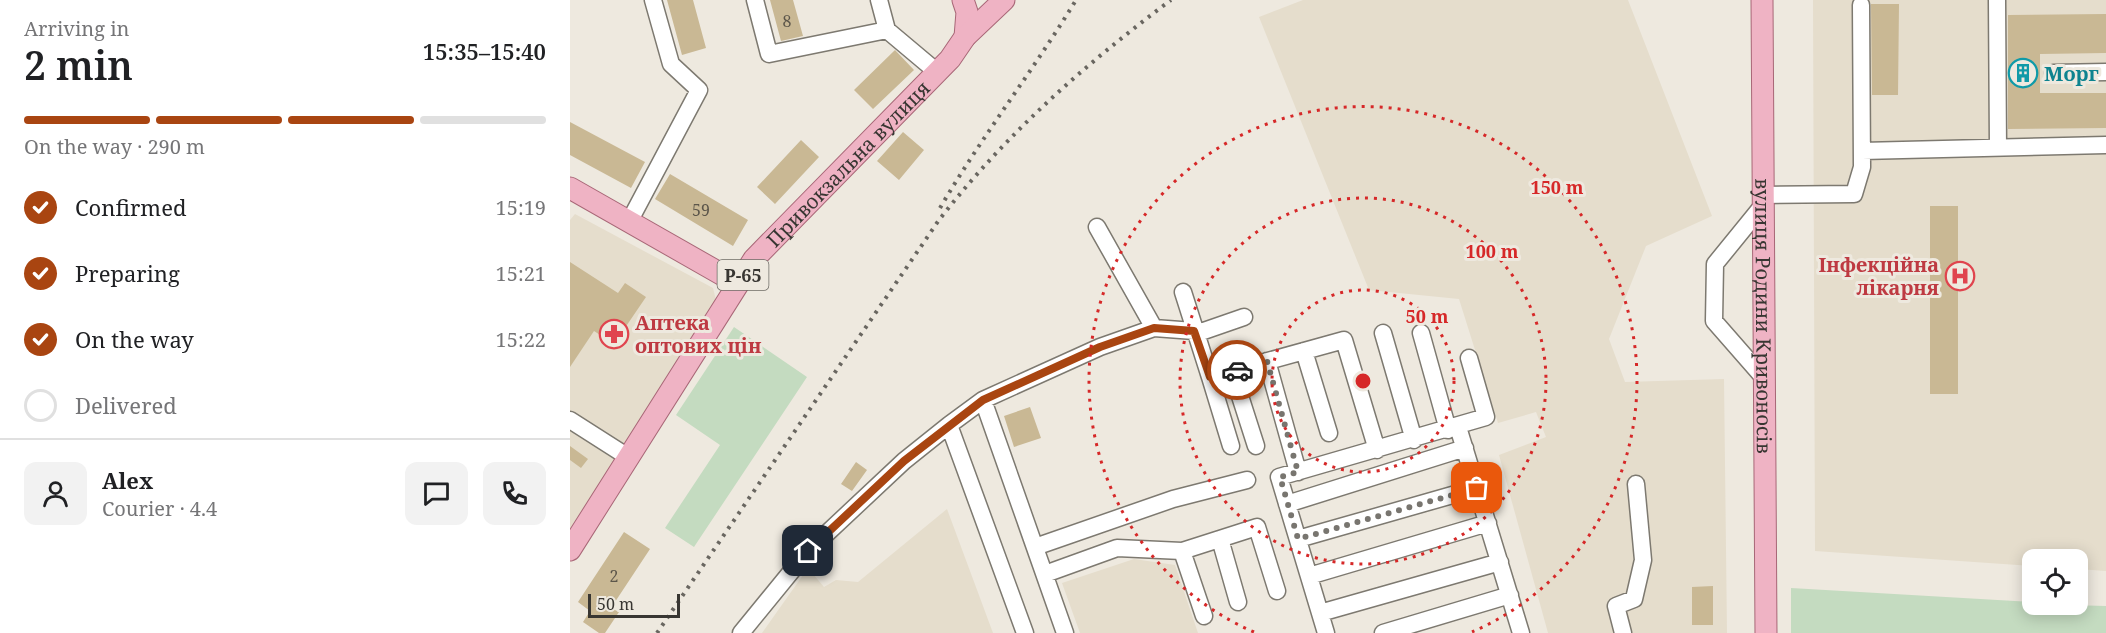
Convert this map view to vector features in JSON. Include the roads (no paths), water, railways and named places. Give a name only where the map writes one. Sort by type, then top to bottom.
[{"type":"main road","points":[[963,0],[967,12],[965,37]]},
{"type":"main road","name":"Привокзальна вулиця","points":[[570,550],[754,259],[950,59],[965,37],[1004,0]]},
{"type":"main road","name":"вулиця Родини Кривоносів","points":[[1762,0],[1766,633]]},
{"type":"main road","points":[[570,188],[737,283]]},
{"type":"street","points":[[629,222],[699,90],[671,64],[654,0]]},
{"type":"street","points":[[755,0],[769,54],[887,30]]},
{"type":"street","points":[[879,0],[887,30],[937,72]]},
{"type":"street","points":[[1996,0],[1998,148]]},
{"type":"street","points":[[1763,377],[1714,321],[1715,264],[1763,200],[1854,194],[1862,167],[1861,5]]},
{"type":"street","points":[[2054,73],[2106,72]]},
{"type":"street","points":[[1862,151],[2106,146]]},
{"type":"street","points":[[1097,227],[1154,328]]},
{"type":"street","points":[[1183,292],[1231,446]]},
{"type":"street","points":[[741,633],[808,551],[904,461],[983,400],[1100,347],[1154,328],[1194,333],[1244,317]]},
{"type":"street","points":[[1383,333],[1414,440]]},
{"type":"street","points":[[1421,333],[1453,429],[1465,448],[1521,633]]},
{"type":"street","points":[[1210,377],[1344,340],[1377,450]]},
{"type":"street","points":[[1304,351],[1329,433]]},
{"type":"street","points":[[1326,633],[1280,477],[1453,429],[1486,417],[1470,358]]},
{"type":"street","points":[[1267,361],[1298,472]]},
{"type":"street","points":[[1232,371],[1256,446]]},
{"type":"street","points":[[983,400],[1065,633]]},
{"type":"street","points":[[570,420],[628,457]]},
{"type":"street","points":[[949,425],[1026,633]]},
{"type":"street","points":[[1287,504],[1465,448]]},
{"type":"street","points":[[1035,547],[1173,499],[1247,480]]},
{"type":"street","points":[[1623,633],[1616,606],[1634,599],[1643,560],[1636,484]]},
{"type":"street","points":[[1298,539],[1477,488]]},
{"type":"street","points":[[1309,576],[1488,523]]},
{"type":"street","points":[[1045,574],[1118,548],[1182,551],[1257,527],[1276,591]]},
{"type":"street","points":[[1220,539],[1238,602]]},
{"type":"street","points":[[1182,551],[1204,616]]},
{"type":"street","points":[[1320,613],[1500,562]]},
{"type":"street","points":[[1383,633],[1510,595]]},
{"type":"railway","points":[[940,208],[1076,0]]},
{"type":"railway","points":[[657,633],[939,220],[991,158],[1048,102],[1107,50],[1171,0]]},
{"type":"place","name":"Морг","points":[[2023,73]]},
{"type":"place","name":"Інфекційна лікарня","points":[[1960,276]]},
{"type":"place","name":"Аптека оптових цін","points":[[614,334]]}]
